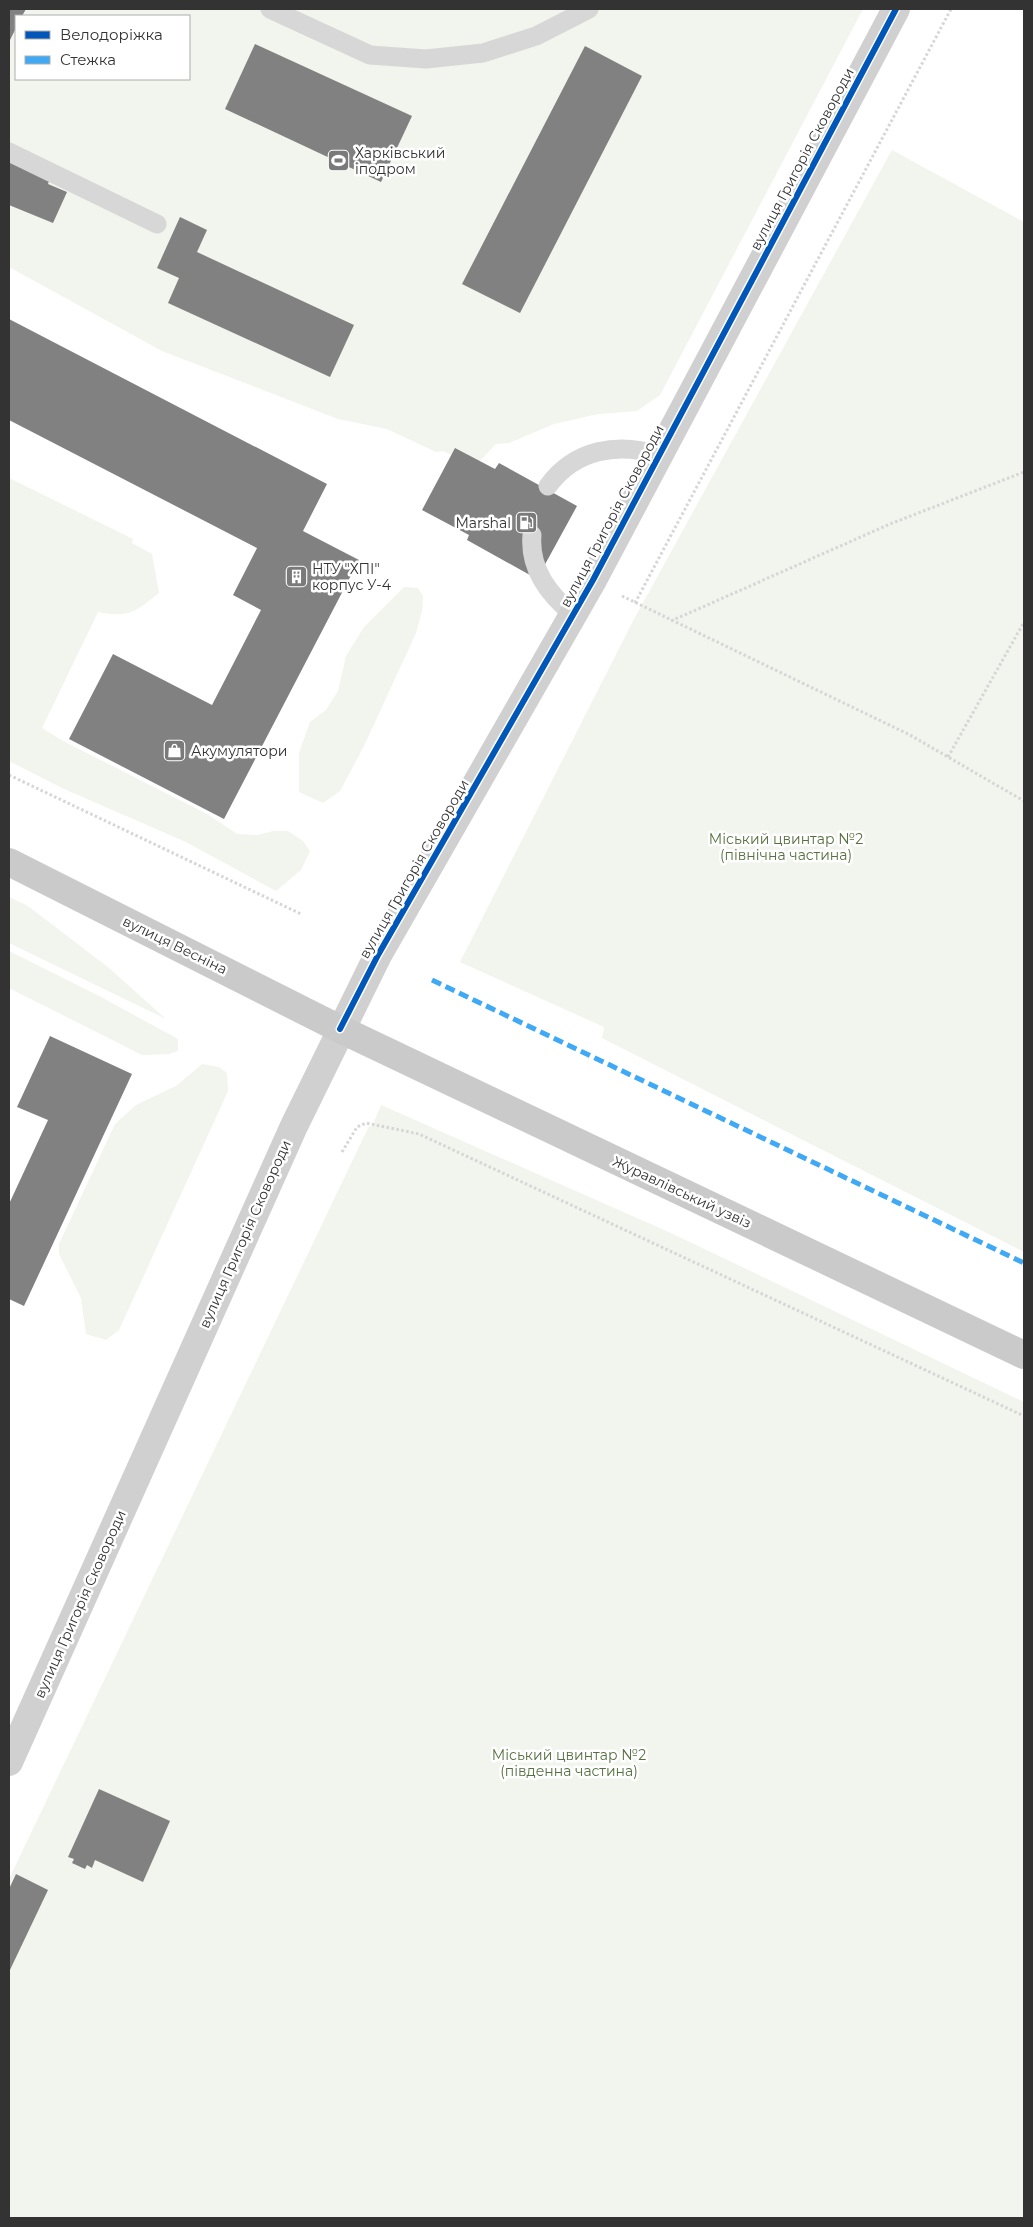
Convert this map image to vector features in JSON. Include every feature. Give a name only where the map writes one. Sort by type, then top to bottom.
[{"type":"main road","name":"вулиця Весніна","points":[[9,862],[340,1029]]},
{"type":"main road","name":"Журавлівський узвіз","points":[[340,1029],[1024,1355]]},
{"type":"street","name":"вулиця Григорія Сковороди","points":[[9,1762],[279,1159],[340,1029],[383,947],[574,615],[896,9]]},
{"type":"lane","points":[[270,9],[370,55],[426,59],[483,53],[536,36],[589,9]]},
{"type":"lane","points":[[9,152],[157,224]]},
{"type":"lane","points":[[548,486],[571,464],[593,452],[624,448],[643,450],[659,455]]},
{"type":"lane","points":[[532,535],[535,562],[544,586],[556,600],[574,615]]},
{"type":"path","points":[[635,604],[951,9]]},
{"type":"path","points":[[671,621],[890,524],[1024,472]]},
{"type":"path","points":[[593,580],[635,604],[910,735],[1024,801]]},
{"type":"path","points":[[948,757],[1024,622]]},
{"type":"path","points":[[9,775],[301,914]]},
{"type":"path","points":[[342,1152],[357,1127],[366,1123],[419,1134],[1024,1416]]},
{"type":"green space","name":"Харківський іподром","points":[[9,9],[863,9],[660,395],[637,411],[598,414],[554,424],[509,443],[496,444],[475,466],[443,451],[436,452],[387,429],[338,419],[162,351],[9,267]]},
{"type":"green space","name":"Міський цвинтар №2 (північна частина)","points":[[892,150],[1024,222],[1024,1252],[602,1038],[604,1027],[460,962],[633,621]]},
{"type":"green space","points":[[9,478],[133,539],[132,543],[152,554],[159,593],[144,605],[125,614],[98,612],[42,728],[61,740],[209,815],[237,834],[258,835],[273,831],[288,831],[303,841],[310,851],[301,870],[276,891],[186,842],[64,789],[9,761]]},
{"type":"green space","points":[[404,587],[418,588],[423,596],[422,611],[416,633],[364,746],[340,791],[323,803],[299,792],[299,753],[310,722],[326,710],[338,691],[346,656],[364,627]]},
{"type":"green space","points":[[9,897],[28,906],[109,968],[166,1019],[9,943]]},
{"type":"green space","points":[[9,951],[101,997],[178,1039],[178,1051],[169,1054],[142,1055],[9,988]]},
{"type":"green space","points":[[202,1064],[219,1067],[227,1073],[228,1091],[119,1330],[106,1340],[86,1334],[81,1298],[59,1254],[59,1244],[115,1124],[136,1105],[176,1086]]},
{"type":"green space","name":"Міський цвинтар №2 (південна частина)","points":[[381,1105],[673,1234],[1024,1402],[1024,2218],[9,2218],[9,1879],[369,1126],[372,1127]]},
{"type":"building","points":[[9,9],[26,9],[23,15],[15,15],[15,30],[9,42]]},
{"type":"building","points":[[255,44],[412,116],[381,182],[225,109]]},
{"type":"building","points":[[585,46],[642,76],[520,313],[462,284]]},
{"type":"building","points":[[9,162],[49,181],[48,184],[67,192],[53,223],[9,205]]},
{"type":"building","points":[[180,217],[207,230],[197,252],[354,325],[330,377],[168,303],[179,278],[157,268]]},
{"type":"building","name":"НТУ \"ХПІ\" корпус У-4","points":[[9,319],[327,484],[303,531],[359,560],[224,819],[69,739],[113,654],[212,705],[261,610],[233,595],[257,548],[9,420]]},
{"type":"building","points":[[455,448],[495,469],[499,463],[577,506],[537,579],[467,540],[469,535],[422,510]]},
{"type":"building","points":[[50,1036],[132,1074],[24,1306],[9,1299],[9,1204],[48,1120],[17,1107]]},
{"type":"building","points":[[99,1789],[170,1821],[143,1882],[95,1860],[92,1868],[87,1865],[85,1869],[72,1863],[74,1859],[68,1857]]},
{"type":"building","points":[[16,1874],[48,1890],[9,1972],[9,1889]]},
{"type":"marked path","points":[[432,980],[1024,1263]]},
{"type":"cycle path","points":[[340,1029],[378,955],[593,580],[896,9]]},
{"type":"place","name":"Харківський іподром","points":[[339,161]]},
{"type":"place","name":"Marshal","points":[[527,523]]},
{"type":"place","name":"НТУ \"ХПІ\" корпус У-4","points":[[296,577]]},
{"type":"place","name":"Акумулятори","points":[[175,751]]}]
